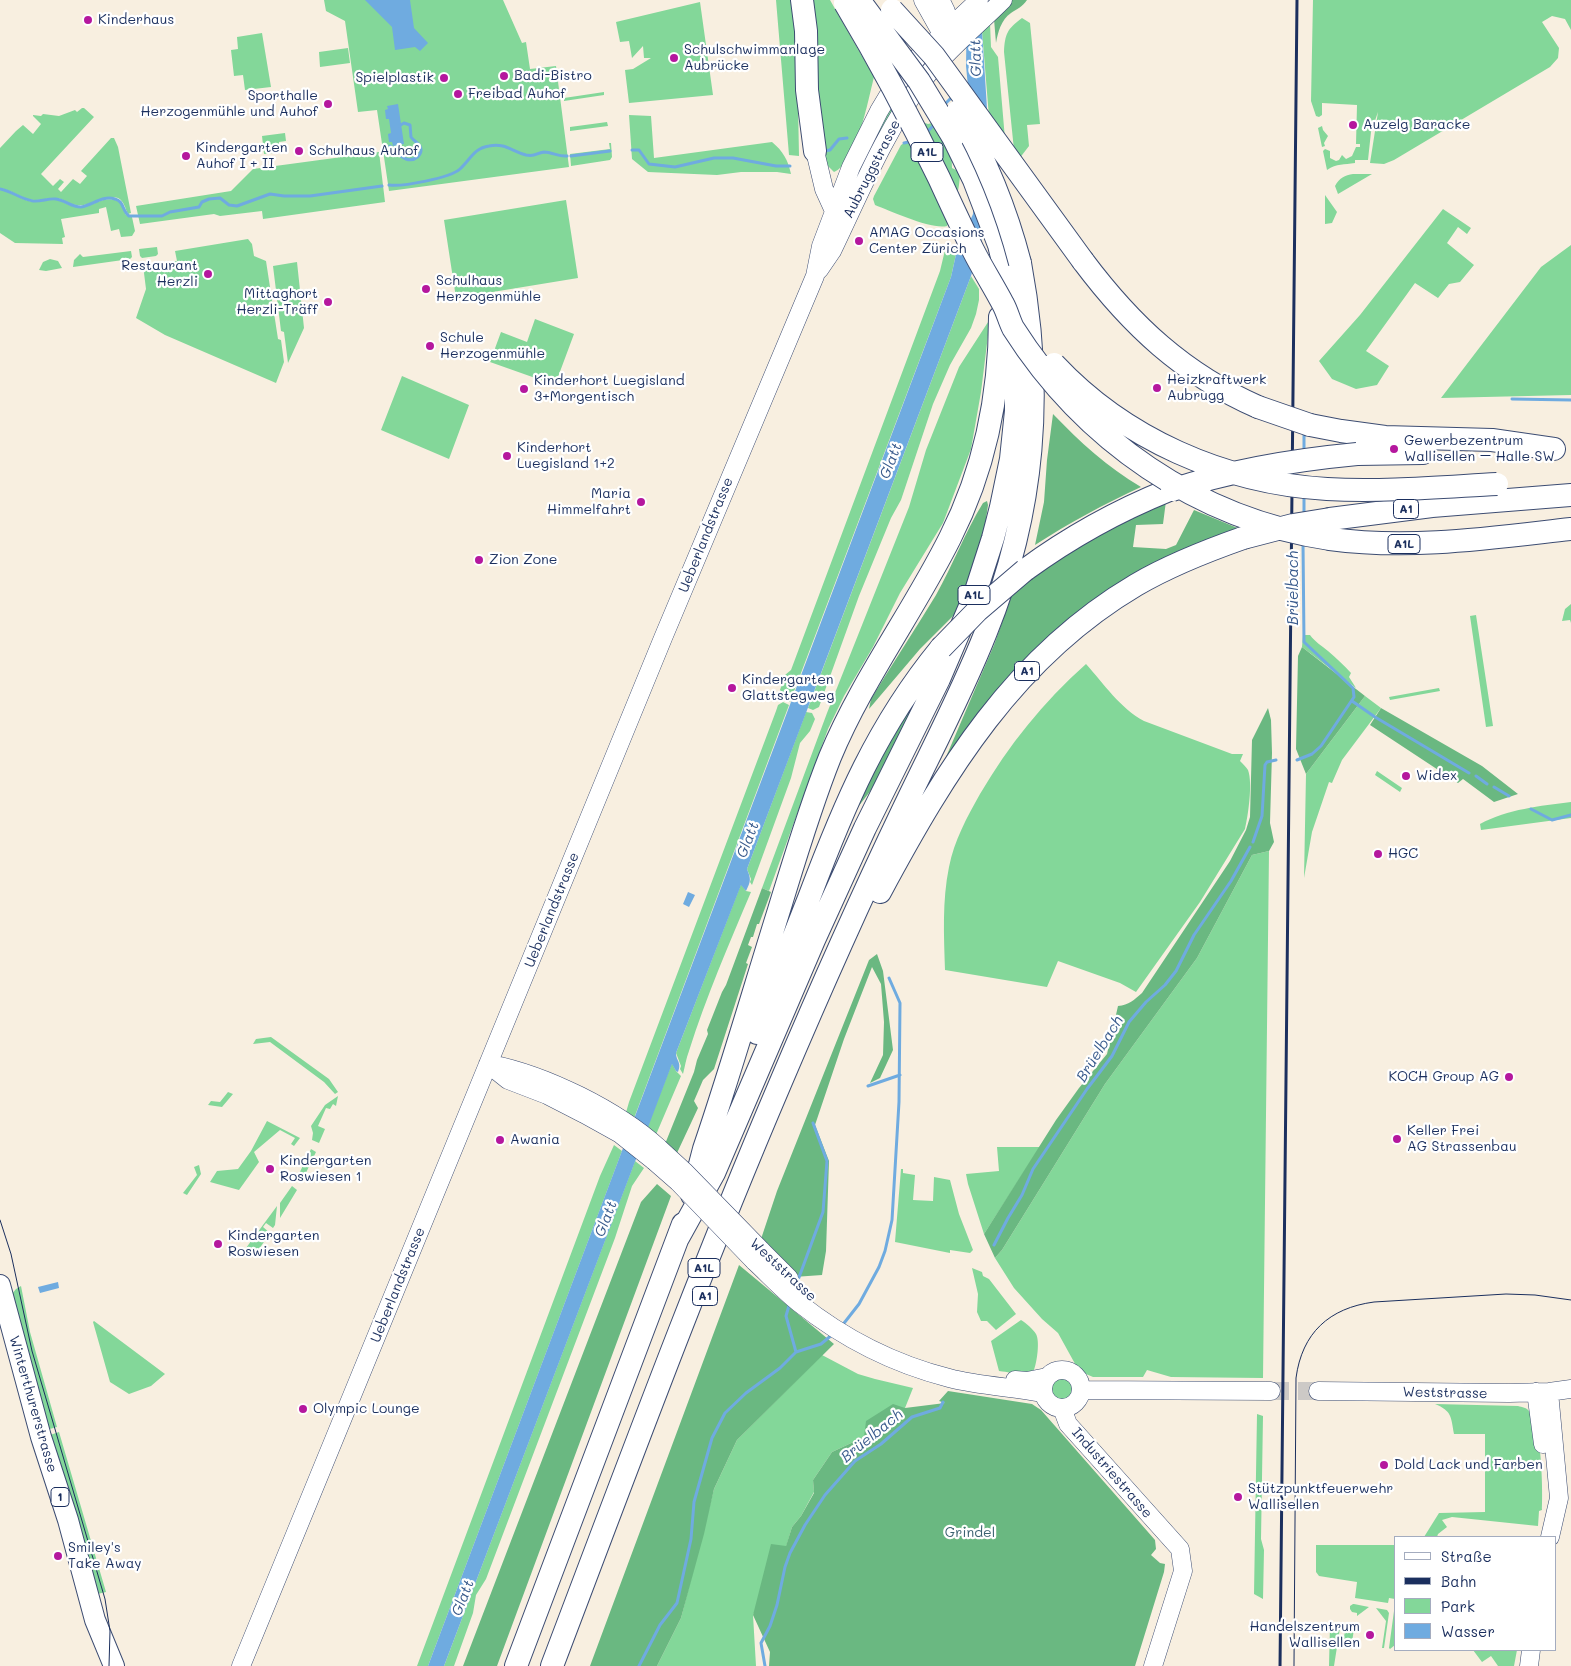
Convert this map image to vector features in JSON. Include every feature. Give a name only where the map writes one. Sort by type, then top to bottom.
[{"type":"highway","points":[[802,0],[806,31],[808,90],[815,151]]},
{"type":"highway","name":"A1L","points":[[552,1666],[690,1304],[757,1138],[847,931],[976,657],[1004,585],[1026,494],[1033,418],[1032,350],[1028,311],[1008,272],[974,180],[949,129],[915,75],[849,1]]},
{"type":"highway","name":"A1L","points":[[849,1],[902,104],[973,251],[1003,304],[1012,325],[1042,369],[1067,400],[1098,430],[1127,454],[1158,475],[1225,510],[1300,533],[1349,542],[1381,544],[1454,542],[1571,529]]},
{"type":"highway","name":"A1L","points":[[888,5],[934,56],[1083,261],[1126,314],[1164,350],[1209,382],[1258,407],[1310,425],[1359,434],[1402,438],[1492,440],[1562,449]]},
{"type":"highway","name":"A1L","points":[[678,1238],[714,1173],[828,908],[865,828],[943,671],[983,570],[1005,491],[1015,427],[1015,341],[1008,272],[1005,212],[996,186],[972,134],[888,5]]},
{"type":"highway","name":"A1L","points":[[689,1210],[704,1149],[821,780],[856,702],[951,537],[967,502],[989,425],[997,377],[1008,272]]},
{"type":"highway","name":"A1L","points":[[1003,304],[1059,370],[1084,393],[1114,416],[1168,448],[1225,471],[1275,483],[1334,489],[1392,489],[1571,482]]},
{"type":"highway","points":[[516,1666],[827,850],[865,763],[893,714],[925,667],[941,648],[976,610],[1025,570],[1066,541],[1136,504],[1169,490],[1218,475],[1254,467],[1343,456],[1562,449]]},
{"type":"highway","name":"A1","points":[[565,1666],[694,1326],[764,1151],[848,957],[872,907],[914,832],[956,763],[991,713],[1028,670],[1090,616],[1136,585],[1190,558],[1243,538],[1293,525],[1358,514],[1464,503],[1571,495]]},
{"type":"main road","name":"Winterthurerstrasse","points":[[0,1285],[41,1437],[68,1520],[95,1620],[114,1666]]},
{"type":"street","points":[[923,0],[951,24]]},
{"type":"street","name":"Aubruggstrasse","points":[[834,211],[866,135],[888,96],[917,58],[951,24],[979,0]]},
{"type":"street","name":"Aubruggstrasse","points":[[814,276],[832,251],[896,121],[910,99],[936,66],[951,24],[1000,3]]},
{"type":"street","points":[[815,151],[824,189],[834,211]]},
{"type":"street","points":[[824,189],[844,186],[869,174]]},
{"type":"street","name":"Ueberlandstrasse","points":[[242,1666],[488,1064],[814,276],[820,246],[834,211]]},
{"type":"street","name":"Weststrasse","points":[[488,1064],[508,1080],[550,1090],[591,1103],[626,1123],[656,1154],[684,1171],[804,1292],[861,1338],[922,1360],[993,1377],[1045,1385],[1056,1371],[1067,1371],[1077,1378],[1080,1390]]},
{"type":"street","points":[[1045,1385],[1049,1403],[1062,1408],[1072,1405],[1076,1401],[1080,1390],[1271,1391]]},
{"type":"street","name":"Weststrasse","points":[[1318,1392],[1542,1392],[1571,1389]]},
{"type":"street","points":[[1542,1392],[1559,1498],[1549,1536]]},
{"type":"street","name":"Industriestrasse","points":[[1062,1408],[1068,1424],[1180,1549],[1183,1571],[1153,1666]]},
{"type":"street","name":"Industriestrasse","points":[[1143,1666],[1172,1567],[1172,1557],[1167,1536]]},
{"type":"street","points":[[1529,1666],[1531,1651]]},
{"type":"green space","name":"Freibad Auhof","points":[[324,0],[503,0],[522,43],[526,42],[530,69],[556,66],[569,167],[389,191],[377,110],[358,112],[345,21],[326,11]]},
{"type":"green space","points":[[776,0],[796,0],[799,156],[789,155]]},
{"type":"green space","points":[[799,0],[830,0],[874,77],[865,115],[855,144],[849,157],[834,172],[825,163]]},
{"type":"green space","points":[[1011,0],[1027,0],[1002,23],[996,43],[994,19]]},
{"type":"green space","points":[[1313,0],[1571,0],[1571,30],[1565,19],[1552,16],[1542,22],[1559,48],[1558,58],[1550,67],[1394,160],[1384,164],[1370,163],[1378,112],[1371,132],[1368,160],[1355,160],[1355,163],[1337,165],[1327,170],[1323,151],[1325,149],[1330,151],[1330,158],[1336,161],[1342,155],[1346,159],[1352,156],[1356,147],[1360,147],[1360,144],[1356,144],[1357,105],[1322,103],[1322,115],[1316,116],[1311,101]]},
{"type":"green space","points":[[700,2],[713,95],[629,103],[625,70],[633,69],[651,58],[644,58],[643,46],[632,58],[629,41],[620,42],[616,22]]},
{"type":"green space","points":[[1022,18],[1030,23],[1040,124],[1027,125],[1029,146],[1019,159],[1014,150],[1004,52],[1008,32]]},
{"type":"green space","points":[[990,23],[991,47],[998,57],[1005,139],[989,117],[982,31]]},
{"type":"green space","points":[[262,33],[271,87],[245,90],[243,75],[234,76],[231,50],[238,49],[237,37]]},
{"type":"green space","points":[[348,48],[350,63],[320,67],[319,52]]},
{"type":"green space","points":[[907,79],[910,85],[864,167],[859,165],[867,146]]},
{"type":"green space","points":[[604,92],[604,95],[564,101],[564,98]]},
{"type":"green space","points":[[82,108],[94,117],[41,174],[53,186],[60,179],[64,182],[58,189],[61,192],[73,179],[80,184],[87,176],[81,171],[111,138],[114,138],[118,147],[131,213],[128,214],[120,199],[113,197],[77,205],[58,198],[32,200],[0,188],[0,148],[16,131],[23,125],[33,134],[41,124],[33,115],[59,116],[75,110],[77,112]]},
{"type":"green space","points":[[629,115],[651,116],[654,158],[772,142],[784,156],[791,174],[741,172],[717,175],[648,172],[632,159]]},
{"type":"green space","points":[[950,118],[952,168],[960,172],[956,200],[947,226],[922,223],[875,205],[874,196],[901,145],[915,136],[925,123],[928,124]]},
{"type":"green space","points":[[607,122],[608,126],[570,131],[570,127]]},
{"type":"green space","points":[[1322,126],[1328,136],[1324,143],[1325,146],[1322,147],[1318,128]]},
{"type":"green space","points":[[285,133],[286,141],[279,142],[279,148],[273,153],[264,154],[262,136]]},
{"type":"green space","points":[[609,143],[611,143],[612,157],[610,160],[571,166],[570,154],[610,149]]},
{"type":"green space","points":[[379,152],[385,202],[263,219],[262,211],[220,216],[214,214],[140,224],[136,206],[231,191],[253,169]]},
{"type":"green space","points":[[1353,174],[1372,174],[1338,194],[1335,186],[1338,181],[1342,177]]},
{"type":"green space","points":[[0,190],[29,201],[59,200],[78,207],[110,199],[117,201],[122,206],[126,215],[132,217],[135,231],[132,236],[121,237],[119,229],[111,231],[106,207],[99,209],[99,213],[61,219],[65,237],[62,238],[63,244],[15,243],[0,233]]},
{"type":"green space","points":[[1325,195],[1337,212],[1332,223],[1325,224]]},
{"type":"green space","points":[[566,200],[578,278],[456,298],[444,220]]},
{"type":"green space","points":[[1443,209],[1471,228],[1467,234],[1458,227],[1447,243],[1474,265],[1460,282],[1449,284],[1438,298],[1415,283],[1366,351],[1389,366],[1377,385],[1356,389],[1332,379],[1319,361],[1360,315]]},
{"type":"green space","points":[[248,239],[252,244],[254,256],[266,261],[278,339],[281,340],[284,362],[276,383],[165,335],[136,318],[146,289],[143,265],[177,261],[175,251]]},
{"type":"green space","points":[[1571,245],[1571,395],[1441,398],[1541,267]]},
{"type":"green space","points":[[946,246],[957,250],[951,277],[790,702],[784,699],[780,690],[785,675],[791,670],[940,271]]},
{"type":"green space","points":[[157,247],[158,254],[156,256],[142,258],[140,256],[139,249]]},
{"type":"green space","points":[[131,251],[132,257],[130,259],[73,267],[74,260],[80,254],[83,257]]},
{"type":"green space","points":[[50,259],[58,261],[62,268],[46,271],[39,270],[43,262]]},
{"type":"green space","points":[[297,262],[304,328],[288,363],[284,332],[281,331],[273,266]]},
{"type":"green space","points":[[971,276],[979,289],[979,300],[971,328],[950,365],[933,404],[901,500],[891,518],[859,596],[819,707],[813,710],[808,708]]},
{"type":"green space","points":[[535,319],[574,334],[555,385],[490,362],[501,332],[527,342]]},
{"type":"green space","points":[[990,319],[981,392],[971,449],[943,523],[900,593],[828,729],[769,891],[762,888],[827,713],[909,507],[926,450],[959,367]]},
{"type":"green space","points":[[402,376],[469,405],[449,459],[381,430]]},
{"type":"green space","points":[[1053,414],[1094,454],[1141,487],[1087,514],[1035,545],[1044,502]]},
{"type":"green space","points":[[987,501],[985,526],[961,608],[920,649],[869,709],[871,699],[936,595],[977,514],[983,503]]},
{"type":"green space","points":[[1166,501],[1163,524],[1136,525],[1133,547],[1166,549],[1176,545],[1194,510],[1240,529],[1115,589],[940,771],[994,645],[1014,589],[1063,552]]},
{"type":"green space","points":[[1571,604],[1571,623],[1570,620],[1562,621],[1565,609]]},
{"type":"green space","points":[[1476,615],[1493,726],[1486,727],[1470,616]]},
{"type":"green space","points":[[1303,635],[1310,635],[1346,667],[1351,673],[1349,677],[1356,688],[1302,647]]},
{"type":"green space","points":[[1302,647],[1365,696],[1306,774],[1296,749],[1298,656]]},
{"type":"green space","points":[[1086,664],[1120,703],[1135,716],[1232,754],[1243,754],[1240,761],[1248,770],[1250,783],[1249,808],[1245,829],[1200,902],[1136,992],[1120,983],[1058,961],[1047,987],[945,970],[944,918],[947,880],[954,848],[970,811],[1015,741],[1055,693]]},
{"type":"green space","points":[[926,683],[875,785],[858,807],[855,807],[889,739]]},
{"type":"green space","points":[[1439,688],[1440,691],[1390,700],[1389,697]]},
{"type":"green space","points":[[1365,696],[1381,708],[1342,760],[1332,783],[1329,782],[1312,832],[1304,878],[1306,774]]},
{"type":"green space","points":[[783,702],[789,705],[633,1121],[625,1116],[629,1102],[778,705]]},
{"type":"green space","points":[[1268,708],[1271,720],[1272,753],[1270,823],[1274,842],[1269,851],[1252,855],[1197,958],[1105,1084],[1002,1250],[995,1258],[984,1234],[1056,1120],[1107,1054],[1118,1006],[1134,1000],[1142,993],[1230,861],[1246,830],[1250,817],[1252,740]]},
{"type":"green space","points":[[1381,708],[1482,766],[1518,794],[1494,802],[1463,779],[1458,783],[1370,725]]},
{"type":"green space","points":[[806,712],[812,713],[815,719],[810,731],[800,743],[791,778],[752,885],[747,869]]},
{"type":"green space","points":[[1377,771],[1402,788],[1400,792],[1375,775]]},
{"type":"green space","points":[[1571,802],[1571,818],[1481,830],[1480,824],[1502,815],[1524,809]]},
{"type":"green space","points":[[1269,851],[1263,1378],[1171,1377],[1147,1370],[1143,1377],[1093,1377],[1079,1371],[1058,1333],[1042,1319],[1014,1288],[995,1258],[1002,1250],[1105,1084],[1197,958],[1252,855]]},
{"type":"green space","points":[[741,884],[746,891],[751,892],[703,1011],[683,1074],[676,1053]]},
{"type":"green space","points":[[762,888],[771,892],[759,924],[757,924],[748,945],[752,947],[746,963],[748,964],[714,1069],[703,1080],[694,1101],[698,1108],[677,1153],[665,1144],[694,1072],[708,1034],[707,1030]]},
{"type":"green space","points":[[877,954],[883,971],[893,1050],[880,1078],[870,1083],[883,1055],[884,1022],[881,984],[872,967],[844,1039],[815,1125],[829,1161],[826,1251],[822,1275],[794,1277],[761,1239],[777,1191],[869,960]]},
{"type":"green space","points":[[271,1037],[329,1079],[338,1092],[335,1094],[324,1082],[270,1042],[253,1044],[256,1039]]},
{"type":"green space","points":[[672,1063],[681,1076],[655,1137],[646,1130]]},
{"type":"green space","points":[[228,1092],[233,1094],[222,1107],[208,1105],[211,1101],[220,1102]]},
{"type":"green space","points":[[338,1096],[336,1106],[333,1104],[330,1109],[326,1108],[318,1126],[325,1129],[319,1143],[312,1140],[311,1126],[325,1105]]},
{"type":"green space","points":[[267,1121],[300,1138],[294,1146],[291,1144],[295,1138],[280,1130],[254,1152],[259,1162],[239,1190],[210,1182],[217,1171],[238,1169],[251,1151]]},
{"type":"green space","points":[[614,1145],[622,1151],[428,1666],[417,1666],[600,1176]]},
{"type":"green space","points":[[997,1147],[1040,1147],[984,1234],[966,1174],[999,1171]]},
{"type":"green space","points":[[311,1149],[316,1152],[301,1183],[296,1180]]},
{"type":"green space","points":[[635,1161],[644,1168],[632,1186],[615,1238],[486,1579],[476,1595],[473,1613],[454,1666],[444,1666]]},
{"type":"green space","points":[[199,1165],[201,1174],[187,1195],[183,1193],[197,1175],[194,1167]]},
{"type":"green space","points":[[901,1169],[903,1169],[903,1173],[915,1175],[913,1200],[933,1201],[934,1177],[950,1180],[959,1214],[973,1250],[970,1253],[950,1250],[950,1253],[895,1242]]},
{"type":"green space","points":[[657,1184],[671,1196],[497,1666],[463,1666],[641,1202]]},
{"type":"green space","points":[[292,1186],[297,1190],[280,1218],[280,1203]]},
{"type":"green space","points":[[277,1206],[275,1225],[273,1228],[266,1223],[263,1227],[270,1233],[255,1255],[246,1248]]},
{"type":"green space","points":[[739,1265],[834,1344],[737,1440],[714,1489],[681,1618],[657,1666],[590,1666]]},
{"type":"green space","points":[[972,1268],[982,1272],[983,1276],[989,1279],[1016,1314],[996,1330],[987,1321],[981,1321],[977,1312],[978,1294]]},
{"type":"green space","points":[[21,1286],[30,1332],[57,1427],[46,1430],[11,1295]]},
{"type":"green space","points":[[1021,1320],[1031,1328],[1037,1337],[1038,1352],[1034,1370],[1019,1373],[999,1371],[991,1341]]},
{"type":"green space","points":[[94,1321],[165,1374],[151,1386],[129,1394],[110,1382]]},
{"type":"green space","points":[[822,1355],[858,1374],[913,1388],[905,1408],[864,1437],[832,1452],[813,1480],[814,1492],[801,1516],[792,1527],[786,1547],[753,1615],[756,1666],[657,1666],[681,1618],[714,1489],[737,1440]]},
{"type":"green space","points":[[1062,1377],[1071,1380],[1074,1389],[1071,1398],[1062,1401],[1053,1398],[1050,1389],[1053,1380]]},
{"type":"green space","name":"Grindel","points":[[948,1391],[1032,1404],[1041,1410],[1155,1540],[1156,1549],[1151,1555],[1160,1563],[1165,1564],[1164,1572],[1135,1666],[769,1666],[770,1652],[753,1615],[771,1544],[786,1546],[792,1527],[801,1516],[814,1493],[813,1480],[832,1452],[864,1437],[866,1421],[893,1404],[905,1408],[945,1403],[939,1401]]},
{"type":"green space","points":[[1435,1404],[1518,1406],[1529,1411],[1537,1429],[1541,1458],[1542,1510],[1539,1511],[1538,1526],[1452,1517],[1442,1520],[1447,1527],[1437,1536],[1425,1536],[1439,1513],[1485,1512],[1485,1434],[1454,1434],[1450,1415],[1445,1409]]},
{"type":"green space","points":[[1257,1414],[1263,1416],[1261,1539],[1264,1550],[1263,1599],[1254,1594]]},
{"type":"green space","points":[[59,1432],[106,1592],[93,1595],[50,1435]]},
{"type":"green space","points":[[1316,1545],[1394,1545],[1394,1599],[1389,1598],[1388,1603],[1355,1598],[1357,1582],[1319,1576],[1316,1572]]},
{"type":"green space","points":[[1353,1604],[1369,1607],[1357,1616],[1357,1613],[1352,1612],[1350,1609],[1350,1606]]},
{"type":"green space","points":[[1376,1608],[1387,1610],[1389,1613],[1384,1648],[1382,1648],[1386,1621]]},
{"type":"green space","points":[[1394,1611],[1394,1646],[1389,1648]]},
{"type":"green space","points":[[1330,1625],[1333,1625],[1332,1629],[1335,1629],[1336,1626],[1340,1628],[1334,1666],[1329,1666]]},
{"type":"green space","points":[[1345,1628],[1354,1629],[1351,1649],[1344,1639]]},
{"type":"green space","points":[[1474,1651],[1517,1651],[1514,1666],[1498,1666],[1491,1656],[1482,1662]]},
{"type":"water","points":[[365,0],[410,0],[414,28],[428,43],[420,51],[415,47],[395,50],[392,27]]},
{"type":"water","name":"Glatt","points":[[967,0],[982,31],[993,201],[971,276],[747,869],[750,878],[749,885],[746,891],[741,885],[676,1053],[679,1064],[678,1072],[672,1064],[444,1666],[428,1666],[951,277],[957,250],[973,214],[975,160],[966,66]]},
{"type":"water","points":[[398,104],[404,144],[393,146],[392,142],[389,142],[388,134],[391,133],[389,119],[386,119],[385,110],[388,109],[387,106]]},
{"type":"water","points":[[688,892],[695,895],[689,907],[683,904]]},
{"type":"water","points":[[58,1282],[59,1288],[40,1293],[38,1287]]},
{"type":"waterway","points":[[943,106],[952,97]]},
{"type":"waterway","points":[[390,146],[402,157],[409,160],[415,159],[421,152],[420,146],[411,137],[410,125],[404,123],[399,126]]},
{"type":"waterway","points":[[926,133],[936,123]]},
{"type":"waterway","points":[[824,151],[830,150],[839,139],[847,138]]},
{"type":"waterway","points":[[904,143],[913,141]]},
{"type":"waterway","points":[[389,185],[415,183],[447,176],[460,169],[480,149],[495,145],[504,146],[529,155],[544,152],[567,156]]},
{"type":"waterway","points":[[632,150],[639,150],[649,164],[675,167],[714,158],[733,158],[776,166],[790,166]]},
{"type":"waterway","points":[[571,156],[610,151]]},
{"type":"waterway","points":[[0,189],[28,200],[56,199],[81,207],[110,198],[118,200],[129,216],[162,216],[170,212],[199,207],[202,202],[209,199],[220,198],[229,205],[237,206],[270,194],[310,196],[382,186]]},
{"type":"waterway","name":"Brüelbach","points":[[1512,399],[1571,400]]},
{"type":"waterway","name":"Brüelbach","points":[[1304,433],[1304,451]]},
{"type":"waterway","name":"Brüelbach","points":[[1304,495],[1304,514]]},
{"type":"waterway","name":"Brüelbach","points":[[1297,760],[1312,754],[1321,746],[1354,697],[1353,688],[1304,642],[1303,543]]},
{"type":"waterway","points":[[1352,701],[1375,717],[1469,773]]},
{"type":"waterway","name":"Brüelbach","points":[[1253,842],[1262,816],[1265,765],[1267,762],[1276,760]]},
{"type":"waterway","points":[[1476,776],[1487,784]]},
{"type":"waterway","points":[[1494,787],[1509,796]]},
{"type":"waterway","points":[[1531,809],[1552,820],[1571,815]]},
{"type":"waterway","name":"Brüelbach","points":[[994,1245],[1022,1195],[1033,1169],[1087,1089],[1112,1056],[1129,1022],[1176,971],[1194,935],[1231,881],[1250,847]]},
{"type":"waterway","points":[[841,1327],[859,1304],[879,1267],[885,1251],[892,1220],[899,1102],[900,1003],[889,978]]},
{"type":"waterway","points":[[868,1086],[900,1075]]},
{"type":"waterway","points":[[794,1291],[823,1212],[827,1161],[813,1123]]},
{"type":"waterway","points":[[790,1302],[786,1316],[796,1352]]},
{"type":"waterway","points":[[639,1666],[660,1625],[677,1603],[691,1539],[694,1502],[712,1438],[725,1413],[746,1393],[780,1368],[796,1352],[821,1344],[833,1334]]},
{"type":"waterway","name":"Brüelbach","points":[[765,1666],[761,1643],[770,1626],[777,1605],[785,1567],[790,1553],[805,1525],[825,1495],[855,1461],[881,1444],[912,1417],[940,1408],[943,1402]]},
{"type":"tunnel","points":[[1271,1391],[1318,1391]]},
{"type":"tram line","points":[[0,1220],[11,1254],[32,1351],[105,1599],[110,1631],[109,1666]]},
{"type":"tram line","points":[[1294,1666],[1296,1378],[1299,1362],[1311,1336],[1320,1325],[1331,1317],[1358,1305],[1374,1302],[1506,1294],[1535,1295],[1571,1300]]},
{"type":"railway","points":[[1280,1666],[1297,0]]},
{"type":"place","name":"Kinderhaus","points":[[88,20]]},
{"type":"place","name":"Schulschwimmanlage Aubrücke","points":[[674,58]]},
{"type":"place","name":"Badi-Bistro","points":[[504,76]]},
{"type":"place","name":"Spielplastik","points":[[444,78]]},
{"type":"place","name":"Freibad Auhof","points":[[458,94]]},
{"type":"place","name":"Sporthalle Herzogenmühle und Auhof","points":[[328,104]]},
{"type":"place","name":"Auzelg Baracke","points":[[1353,125]]},
{"type":"place","name":"Schulhaus Auhof","points":[[299,151]]},
{"type":"place","name":"Kindergarten Auhof I + II","points":[[186,156]]},
{"type":"place","name":"AMAG Occasions Center Zürich","points":[[859,241]]},
{"type":"place","name":"Restaurant Herzli","points":[[208,274]]},
{"type":"place","name":"Schulhaus Herzogenmühle","points":[[426,289]]},
{"type":"place","name":"Mittaghort Herzli-Träff","points":[[328,302]]},
{"type":"place","name":"Schule Herzogenmühle","points":[[430,346]]},
{"type":"place","name":"Heizkraftwerk Aubrugg","points":[[1157,388]]},
{"type":"place","name":"Kinderhort Luegisland 3+Morgentisch","points":[[524,389]]},
{"type":"place","name":"Gewerbezentrum Wallisellen – Halle SW","points":[[1394,449]]},
{"type":"place","name":"Kinderhort Luegisland 1+2","points":[[507,456]]},
{"type":"place","name":"Maria Himmelfahrt","points":[[641,502]]},
{"type":"place","name":"Zion Zone","points":[[479,560]]},
{"type":"place","name":"Kindergarten Glattstegweg","points":[[732,688]]},
{"type":"place","name":"Widex","points":[[1406,776]]},
{"type":"place","name":"HGC","points":[[1378,854]]},
{"type":"place","name":"KOCH Group AG","points":[[1509,1077]]},
{"type":"place","name":"Keller Frei AG Strassenbau","points":[[1397,1139]]},
{"type":"place","name":"Awania","points":[[500,1140]]},
{"type":"place","name":"Kindergarten Roswiesen 1","points":[[270,1169]]},
{"type":"place","name":"Kindergarten Roswiesen","points":[[218,1244]]},
{"type":"place","name":"Olympic Lounge","points":[[303,1409]]},
{"type":"place","name":"Dold Lack und Farben","points":[[1384,1465]]},
{"type":"place","name":"Stützpunktfeuerwehr Wallisellen","points":[[1238,1497]]},
{"type":"place","name":"Smiley's Take Away","points":[[58,1556]]},
{"type":"place","name":"Handelszentrum Wallisellen","points":[[1370,1635]]}]
